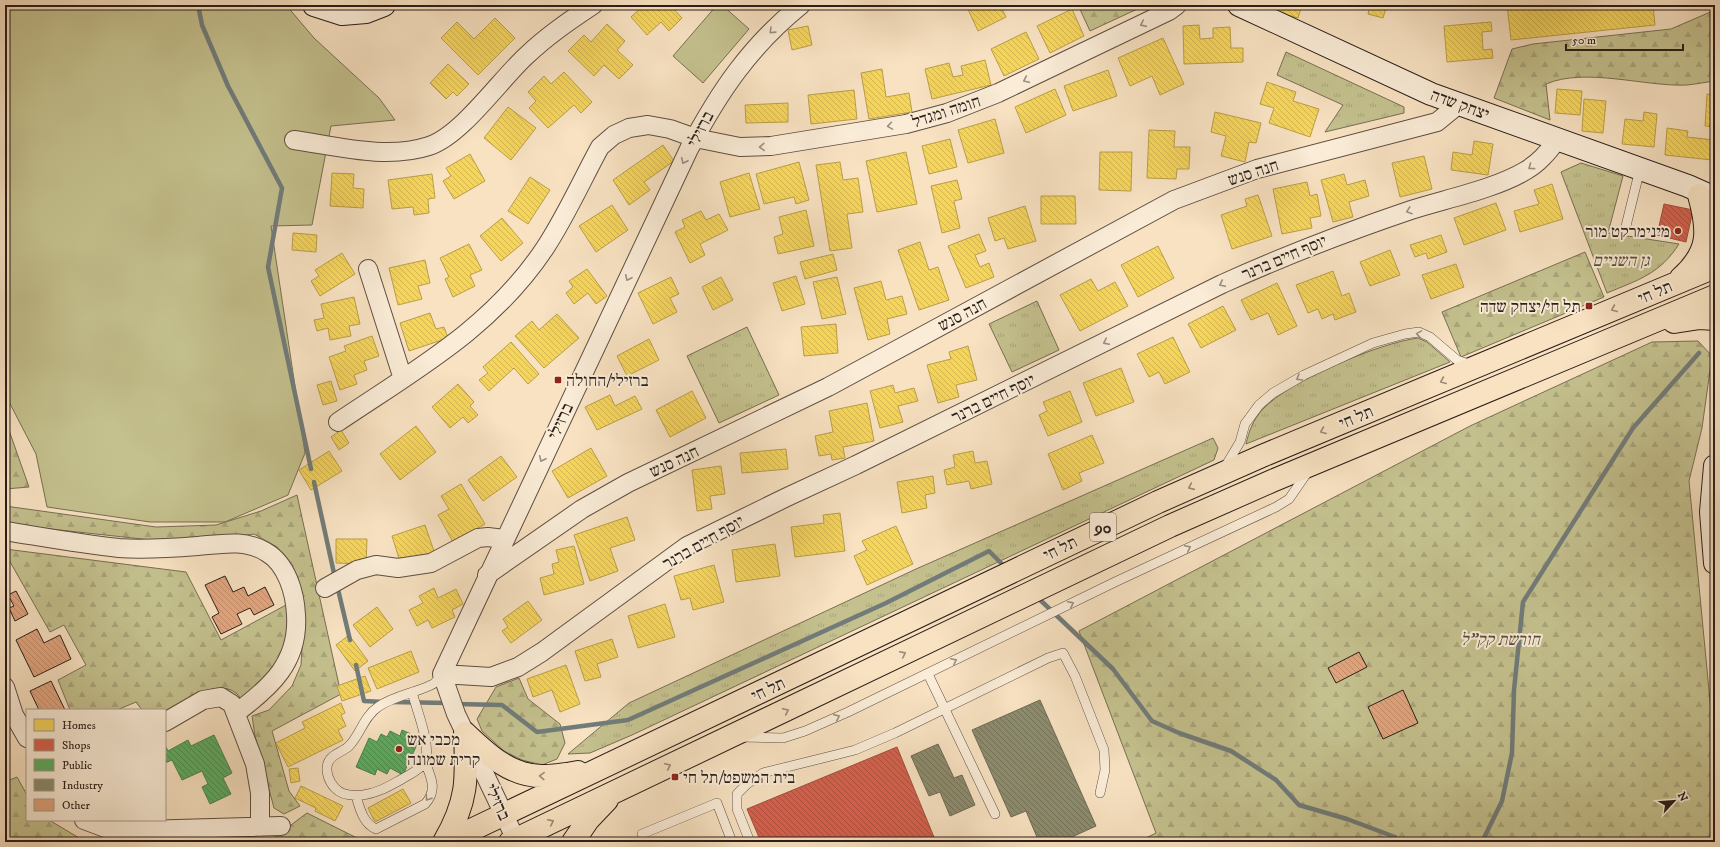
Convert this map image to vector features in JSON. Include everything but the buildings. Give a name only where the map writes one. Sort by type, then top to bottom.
[{"type":"highway","points":[[1675,284],[1693,267],[1701,256],[1706,231],[1705,216],[1707,198]]},
{"type":"highway","name":"תל חי","points":[[504,815],[594,770],[824,662],[1092,532],[1220,475],[1715,267]]},
{"type":"highway","name":"תל חי","points":[[514,841],[617,790],[1103,557],[1311,465],[1715,296]]},
{"type":"highway","points":[[1639,328],[1700,318],[1715,319]]},
{"type":"highway","points":[[465,733],[489,756],[506,767],[525,774],[544,776],[594,770]]},
{"type":"highway","points":[[445,842],[462,806],[466,788],[465,733]]},
{"type":"highway","points":[[573,842],[588,820],[617,790]]},
{"type":"highway","name":"90","points":[[445,842],[504,815]]},
{"type":"street","points":[[314,5],[342,14],[366,12],[384,5]]},
{"type":"street","points":[[294,140],[383,152],[430,146],[450,135],[526,56],[554,30],[594,5]]},
{"type":"street","name":"ברזילי","points":[[514,841],[504,815],[456,714],[442,674],[504,539],[711,107],[733,75],[765,39],[801,5]]},
{"type":"street","name":"חומה ומגדל","points":[[338,422],[468,334],[502,301],[545,248],[600,147],[614,135],[629,128],[648,125],[670,129],[696,138],[740,148],[771,146],[906,124],[947,113],[998,93],[1170,11],[1177,5]]},
{"type":"street","name":"יצחק שדה","points":[[1239,5],[1432,94],[1640,169],[1707,198]]},
{"type":"street","name":"חנה סנש","points":[[487,575],[582,509],[628,483],[828,387],[1174,200],[1257,169],[1437,122],[1460,104]]},
{"type":"street","name":"יוסף חיים ברנר","points":[[442,674],[491,677],[518,667],[542,652],[687,546],[856,466],[1222,284],[1280,258],[1332,238],[1496,183],[1525,171],[1543,158],[1557,140]]},
{"type":"street","points":[[368,268],[403,379]]},
{"type":"street","points":[[1715,466],[1711,512],[1715,563]]},
{"type":"street","points":[[5,531],[120,548],[168,547],[227,543],[253,545],[267,552],[281,566],[292,587],[296,614],[297,636],[288,661],[271,684],[236,713]]},
{"type":"street","points":[[325,588],[357,570],[376,565],[398,568],[431,562],[478,538],[488,537],[504,539]]},
{"type":"street","points":[[5,687],[9,713],[26,737]]},
{"type":"street","points":[[166,721],[203,700],[221,697],[232,704],[255,764],[260,793],[260,827]]},
{"type":"street","points":[[85,821],[106,836],[142,830],[281,826]]},
{"type":"lane","points":[[1626,226],[1640,169]]},
{"type":"lane","points":[[1220,475],[1240,442],[1245,424],[1259,406],[1273,393],[1304,375],[1373,343],[1405,334],[1419,332],[1430,337],[1457,360],[1476,367]]},
{"type":"lane","points":[[732,736],[783,738],[805,731],[928,674],[1115,582],[1276,507],[1289,499],[1311,465]]},
{"type":"lane","points":[[750,842],[737,810],[737,794],[747,784],[763,773],[855,750],[895,733],[1048,658],[1063,653],[1075,676],[1104,750],[1105,770],[1100,793]]},
{"type":"lane","points":[[412,692],[428,751],[425,762],[417,770],[380,791],[356,796],[345,795],[336,789],[330,782],[327,773],[328,763],[332,757],[350,746],[369,716],[378,707],[412,692],[432,685],[442,674]]},
{"type":"lane","points":[[928,674],[995,814]]},
{"type":"lane","points":[[356,796],[365,820],[370,826],[376,829],[425,804],[429,800],[433,792],[432,780],[425,762]]},
{"type":"lane","points":[[645,842],[642,834],[718,803],[732,842]]},
{"type":"green space","points":[[5,5],[286,5],[314,38],[379,98],[395,120],[331,126],[312,225],[271,226],[305,453],[288,495],[225,522],[150,522],[47,507],[36,454],[5,394]]},
{"type":"green space","points":[[717,5],[722,5],[749,29],[703,83],[673,56]]},
{"type":"green space","points":[[1078,5],[1146,5],[1090,31]]},
{"type":"green space","points":[[1715,10],[1715,81],[1687,85],[1671,85],[1597,77],[1562,79],[1546,84],[1550,120],[1494,98],[1512,49],[1533,44],[1671,29]]},
{"type":"green space","points":[[1286,52],[1404,107],[1404,113],[1325,132],[1343,105],[1277,75]]},
{"type":"green space","name":"גן השניים","points":[[1581,163],[1623,176],[1608,233],[1679,244],[1664,262],[1648,275],[1607,293],[1561,172]]},
{"type":"green space","points":[[1585,252],[1604,297],[1461,357],[1442,312]]},
{"type":"green space","points":[[1037,301],[1059,350],[1012,372],[989,324]]},
{"type":"green space","points":[[747,327],[779,395],[719,423],[687,356]]},
{"type":"green space","points":[[1418,338],[1427,342],[1450,362],[1246,444],[1252,426],[1263,409],[1293,387],[1359,355],[1401,341]]},
{"type":"green space","name":"חורשת קק\"ל","points":[[1698,341],[1712,356],[1702,428],[1689,481],[1715,753],[1715,842],[1138,842],[1156,833],[1079,631],[1470,426],[1652,342]]},
{"type":"green space","points":[[5,419],[29,487],[5,489]]},
{"type":"green space","points":[[1213,438],[1218,448],[1214,460],[632,735],[590,753],[568,754],[629,703],[916,569]]},
{"type":"green space","points":[[297,495],[341,694],[272,731],[289,791],[300,806],[284,814],[274,808],[255,736],[252,716],[269,710],[292,686],[301,665],[304,612],[298,577],[277,547],[254,534],[212,540],[160,541],[5,524],[5,506],[156,527],[216,525],[261,511]]},
{"type":"green space","points":[[5,549],[186,572],[221,640],[286,605],[289,625],[281,656],[265,682],[244,703],[236,693],[228,689],[219,688],[199,693],[166,712],[166,709],[141,709],[136,702],[119,709],[70,709],[58,680],[86,665],[64,625],[50,632],[5,553]]},
{"type":"green space","points":[[519,678],[528,699],[560,724],[565,743],[557,759],[542,765],[522,760],[504,751],[482,731],[477,719],[496,687]]},
{"type":"green space","points":[[17,777],[26,793],[26,821],[51,821],[86,842],[5,842],[5,782]]},
{"type":"green space","points":[[307,813],[365,842],[250,842],[275,837]]},
{"type":"waterway","points":[[198,5],[202,25],[228,86],[282,188],[268,267],[311,469]]},
{"type":"waterway","points":[[1482,842],[1502,801],[1512,753],[1514,690],[1523,602],[1633,428],[1699,353]]},
{"type":"waterway","points":[[314,482],[335,578]]},
{"type":"waterway","points":[[457,704],[502,705],[537,732],[628,720],[886,603],[989,551],[1006,568]]},
{"type":"waterway","points":[[337,585],[350,640]]},
{"type":"waterway","points":[[1036,596],[1113,669],[1152,721],[1179,733],[1231,751],[1276,780],[1299,805],[1347,819],[1395,837],[1399,842]]},
{"type":"waterway","points":[[356,665],[364,701],[384,702]]},
{"type":"waterway","points":[[391,702],[448,703]]},
{"type":"place","name":"מינימרקט מור","points":[[1678,231]]},
{"type":"place","name":"תל חי/יצחק שדה","points":[[1589,306]]},
{"type":"place","name":"ברזילי/החולה","points":[[558,380]]},
{"type":"place","name":"מכבי אש קרית שמונה","points":[[399,749]]},
{"type":"place","name":"בית המשפט/תל חי","points":[[675,777]]}]
